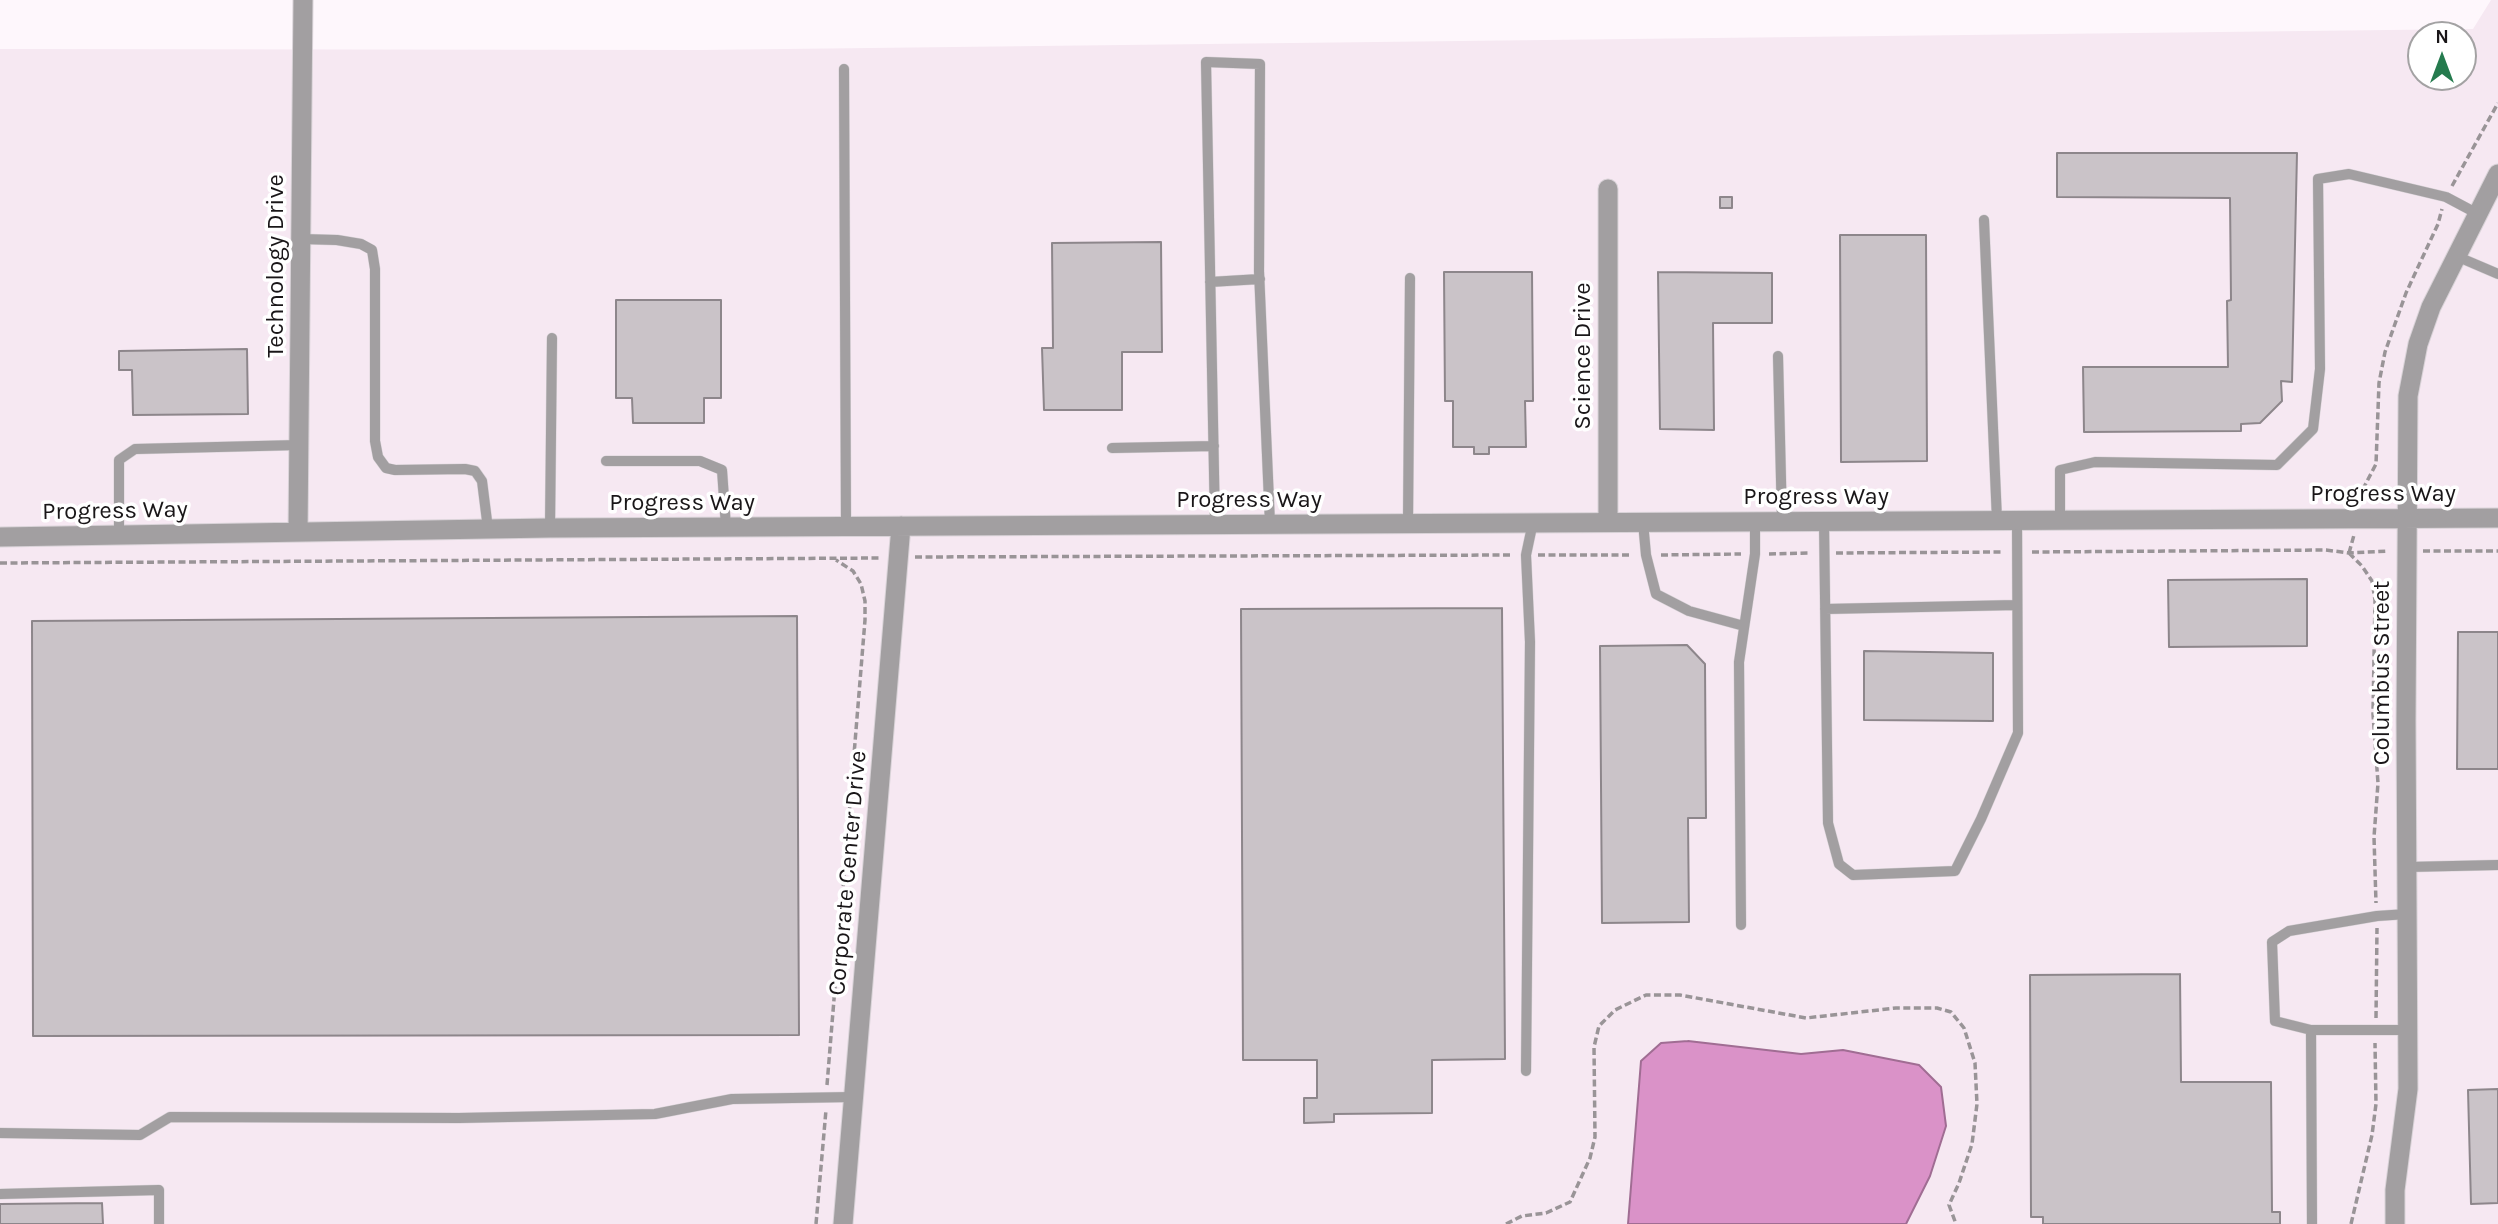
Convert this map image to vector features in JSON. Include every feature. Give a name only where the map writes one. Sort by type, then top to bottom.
[{"type":"street","name":"Technology Drive","points":[[298,532],[303,0]]},
{"type":"street","name":"Columbus Street","points":[[2395,1224],[2395,1190],[2408,1089],[2408,396],[2418,344],[2431,307],[2498,174]]},
{"type":"street","name":"Science Drive","points":[[1608,189],[1608,522]]},
{"type":"street","name":"Progress Way","points":[[0,537],[550,528],[2498,518]]},
{"type":"street","name":"Corporate Center Drive","points":[[843,1224],[901,526]]},
{"type":"street","name":"Columbus Street","points":[[2384,1224],[2395,1190]]},
{"type":"lane","points":[[1215,524],[1206,62],[1260,64],[1260,279],[1270,524]]},
{"type":"lane","points":[[844,69],[846,526]]},
{"type":"lane","points":[[2060,520],[2060,470],[2095,462],[2277,465],[2312,429],[2320,369],[2318,179],[2349,174],[2446,197],[2478,214]]},
{"type":"lane","points":[[1984,220],[1997,520]]},
{"type":"lane","points":[[301,239],[349,242],[372,250],[375,269],[377,457],[386,468],[395,470],[475,471],[482,481],[488,529]]},
{"type":"lane","points":[[2456,256],[2498,274]]},
{"type":"lane","points":[[1408,523],[1410,278]]},
{"type":"lane","points":[[1210,282],[1260,279]]},
{"type":"lane","points":[[550,528],[552,338]]},
{"type":"lane","points":[[1779,356],[1782,521]]},
{"type":"lane","points":[[119,535],[119,460],[135,449],[299,445]]},
{"type":"lane","points":[[1112,448],[1213,446]]},
{"type":"lane","points":[[606,461],[701,461],[722,470],[726,527]]},
{"type":"lane","points":[[1824,521],[1828,823],[1839,864],[1853,875],[1955,871],[1981,819],[2018,733],[2017,520]]},
{"type":"lane","points":[[1526,1071],[1530,642],[1526,555],[1533,522]]},
{"type":"lane","points":[[1643,522],[1646,555],[1656,594],[1689,611],[1744,626]]},
{"type":"lane","points":[[1741,925],[1739,662],[1755,554],[1755,522]]},
{"type":"lane","points":[[1825,609],[2017,605]]},
{"type":"lane","points":[[2407,867],[2498,865]]},
{"type":"lane","points":[[2407,914],[2377,916],[2289,932],[2272,943],[2275,1021],[2311,1030],[2408,1030]]},
{"type":"lane","points":[[2311,1030],[2312,1224]]},
{"type":"lane","points":[[0,1133],[140,1135],[170,1117],[459,1118],[654,1114],[732,1099],[853,1097]]},
{"type":"lane","points":[[0,1194],[159,1190],[159,1224]]},
{"type":"path","points":[[0,563],[2326,550],[2349,553],[2372,581],[2375,600],[2373,714],[2378,783],[2374,838],[2377,916],[2376,1104],[2351,1224]]},
{"type":"path","points":[[816,1224],[865,620],[861,584],[852,571],[835,559]]},
{"type":"path","points":[[1506,1224],[1522,1216],[1546,1213],[1570,1202],[1582,1178],[1595,1137],[1594,1046],[1599,1026],[1615,1010],[1646,995],[1679,995],[1806,1018],[1896,1008],[1937,1008],[1951,1012],[1964,1028],[1975,1063],[1977,1104],[1972,1144],[1950,1205],[1956,1224]]},
{"type":"shaded area","points":[[2491,0],[2498,0],[2498,1224],[0,1224],[0,49],[701,50],[2407,30],[2407,91],[2477,91],[2477,23]]},
{"type":"shaded area","points":[[1688,1041],[1801,1054],[1843,1050],[1919,1065],[1941,1087],[1946,1126],[1930,1176],[1906,1224],[1628,1224],[1641,1061],[1661,1043]]},
{"type":"building","points":[[2057,153],[2297,153],[2292,382],[2281,381],[2282,401],[2260,423],[2241,424],[2241,431],[2084,432],[2083,367],[2228,367],[2227,301],[2231,300],[2230,198],[2057,197]]},
{"type":"building","points":[[1720,197],[1732,197],[1732,208],[1720,208]]},
{"type":"building","points":[[1840,235],[1926,235],[1927,461],[1841,462]]},
{"type":"building","points":[[1161,242],[1162,352],[1122,352],[1122,410],[1044,410],[1042,348],[1053,348],[1052,243]]},
{"type":"building","points":[[1444,272],[1532,272],[1533,401],[1525,401],[1526,447],[1489,447],[1489,454],[1474,454],[1474,447],[1453,447],[1453,401],[1445,401]]},
{"type":"building","points":[[1658,272],[1772,273],[1772,323],[1713,323],[1714,430],[1660,429]]},
{"type":"building","points":[[616,300],[721,300],[721,398],[704,398],[704,423],[633,423],[632,398],[616,398]]},
{"type":"building","points":[[247,349],[248,414],[133,415],[132,370],[119,370],[119,351]]},
{"type":"building","points":[[2307,579],[2307,646],[2169,647],[2168,580]]},
{"type":"building","points":[[1502,608],[1505,1059],[1432,1060],[1432,1113],[1334,1114],[1334,1122],[1304,1123],[1304,1098],[1317,1098],[1317,1060],[1243,1060],[1241,609]]},
{"type":"building","points":[[797,616],[799,1035],[33,1036],[32,621]]},
{"type":"building","points":[[2458,632],[2498,632],[2498,769],[2457,769]]},
{"type":"building","points":[[1687,645],[1705,664],[1706,818],[1688,818],[1689,922],[1602,923],[1600,646]]},
{"type":"building","points":[[1864,651],[1993,653],[1993,721],[1864,720]]},
{"type":"building","points":[[2180,974],[2181,1082],[2271,1082],[2272,1212],[2280,1212],[2280,1224],[2043,1224],[2043,1217],[2031,1217],[2030,975]]},
{"type":"building","points":[[2498,1089],[2498,1203],[2471,1204],[2468,1090]]},
{"type":"building","points":[[102,1203],[103,1224],[0,1224],[0,1204]]}]
